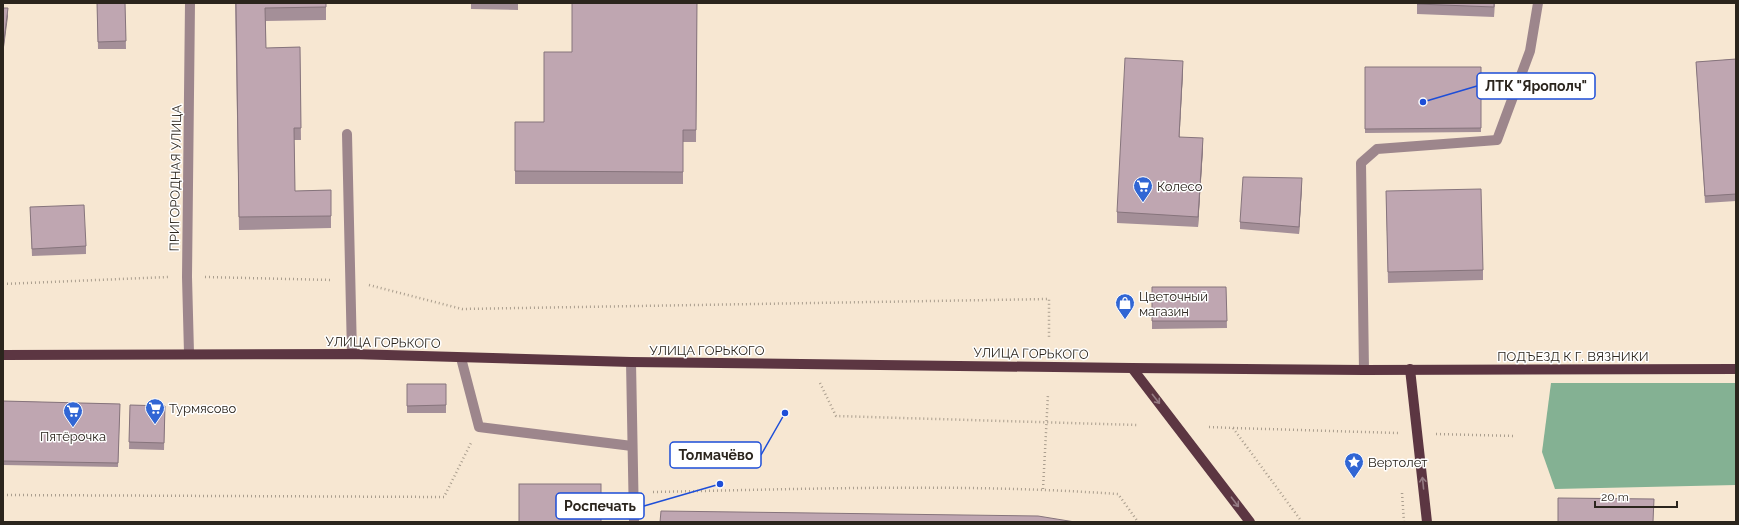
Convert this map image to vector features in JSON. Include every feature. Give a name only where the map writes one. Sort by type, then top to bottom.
[{"type":"main road","name":"УЛИЦА ГОРЬКОГО","points":[[3,355],[352,354],[631,362],[1132,368],[1410,369]]},
{"type":"main road","points":[[1132,368],[1250,522]]},
{"type":"main road","name":"ПОДЪЕЗД К Г. ВЯЗНИКИ","points":[[1410,369],[1736,368]]},
{"type":"main road","points":[[1410,369],[1427,522]]},
{"type":"street","name":"ПРИГОРОДНАЯ УЛИЦА","points":[[189,354],[186,276],[190,3]]},
{"type":"street","points":[[1364,370],[1361,163],[1377,149],[1497,140],[1530,52],[1538,3]]},
{"type":"street","points":[[347,134],[352,354]]},
{"type":"street","points":[[461,358],[479,427],[632,446]]},
{"type":"street","points":[[631,362],[634,522]]},
{"type":"path","points":[[3,284],[186,276],[350,280],[462,309],[1049,299],[1049,338]]},
{"type":"path","points":[[811,363],[836,416],[1137,425]]},
{"type":"path","points":[[1043,489],[1048,394]]},
{"type":"path","points":[[3,495],[444,498],[479,427]]},
{"type":"path","points":[[1209,427],[1404,433]]},
{"type":"path","points":[[1233,428],[1302,522]]},
{"type":"path","points":[[1434,434],[1515,436]]},
{"type":"path","points":[[633,492],[867,487],[1043,489],[1118,494],[1138,522]]},
{"type":"green space","points":[[1551,383],[1736,383],[1736,485],[1555,489],[1542,452]]},
{"type":"building","points":[[97,3],[125,3],[126,41],[98,42]]},
{"type":"building","points":[[236,3],[326,3],[326,7],[265,8],[266,48],[300,47],[301,128],[294,128],[295,191],[331,190],[331,216],[239,217]]},
{"type":"building","points":[[572,3],[697,3],[696,130],[683,130],[683,172],[515,171],[515,122],[544,122],[544,52],[572,52]]},
{"type":"building","points":[[1494,3],[1494,7],[1417,4]]},
{"type":"building","points":[[3,8],[8,8],[3,48]]},
{"type":"building","points":[[1125,58],[1183,61],[1179,137],[1203,138],[1198,217],[1117,212]]},
{"type":"building","points":[[1736,59],[1736,194],[1705,196],[1696,62]]},
{"type":"building","points":[[1365,67],[1481,67],[1481,128],[1365,129]]},
{"type":"building","points":[[1243,177],[1302,178],[1299,227],[1240,222]]},
{"type":"building","points":[[1481,189],[1483,270],[1388,272],[1386,191]]},
{"type":"building","points":[[84,205],[86,246],[32,249],[30,207]]},
{"type":"building","points":[[1152,287],[1226,287],[1227,321],[1152,321]]},
{"type":"building","points":[[407,384],[446,384],[446,405],[407,406]]},
{"type":"building","points":[[3,401],[120,404],[118,463],[3,461]]},
{"type":"building","points":[[130,405],[165,406],[164,443],[129,442]]},
{"type":"building","points":[[519,484],[601,484],[601,522],[519,522]]},
{"type":"building","points":[[1558,498],[1654,499],[1653,522],[1558,522]]},
{"type":"building","points":[[661,511],[1038,516],[1075,522],[660,522]]},
{"type":"place","name":"ЛТК \"Ярополч\"","points":[[1423,102]]},
{"type":"place","name":"Колесо","points":[[1143,203]]},
{"type":"place","name":"Цветочный магазин","points":[[1125,320]]},
{"type":"place","name":"Толмачёво","points":[[785,413]]},
{"type":"place","name":"Турмясово","points":[[155,425]]},
{"type":"place","name":"Пятёрочка","points":[[73,428]]},
{"type":"place","name":"Вертолет","points":[[1354,479]]},
{"type":"place","name":"Роспечать","points":[[720,484]]}]
